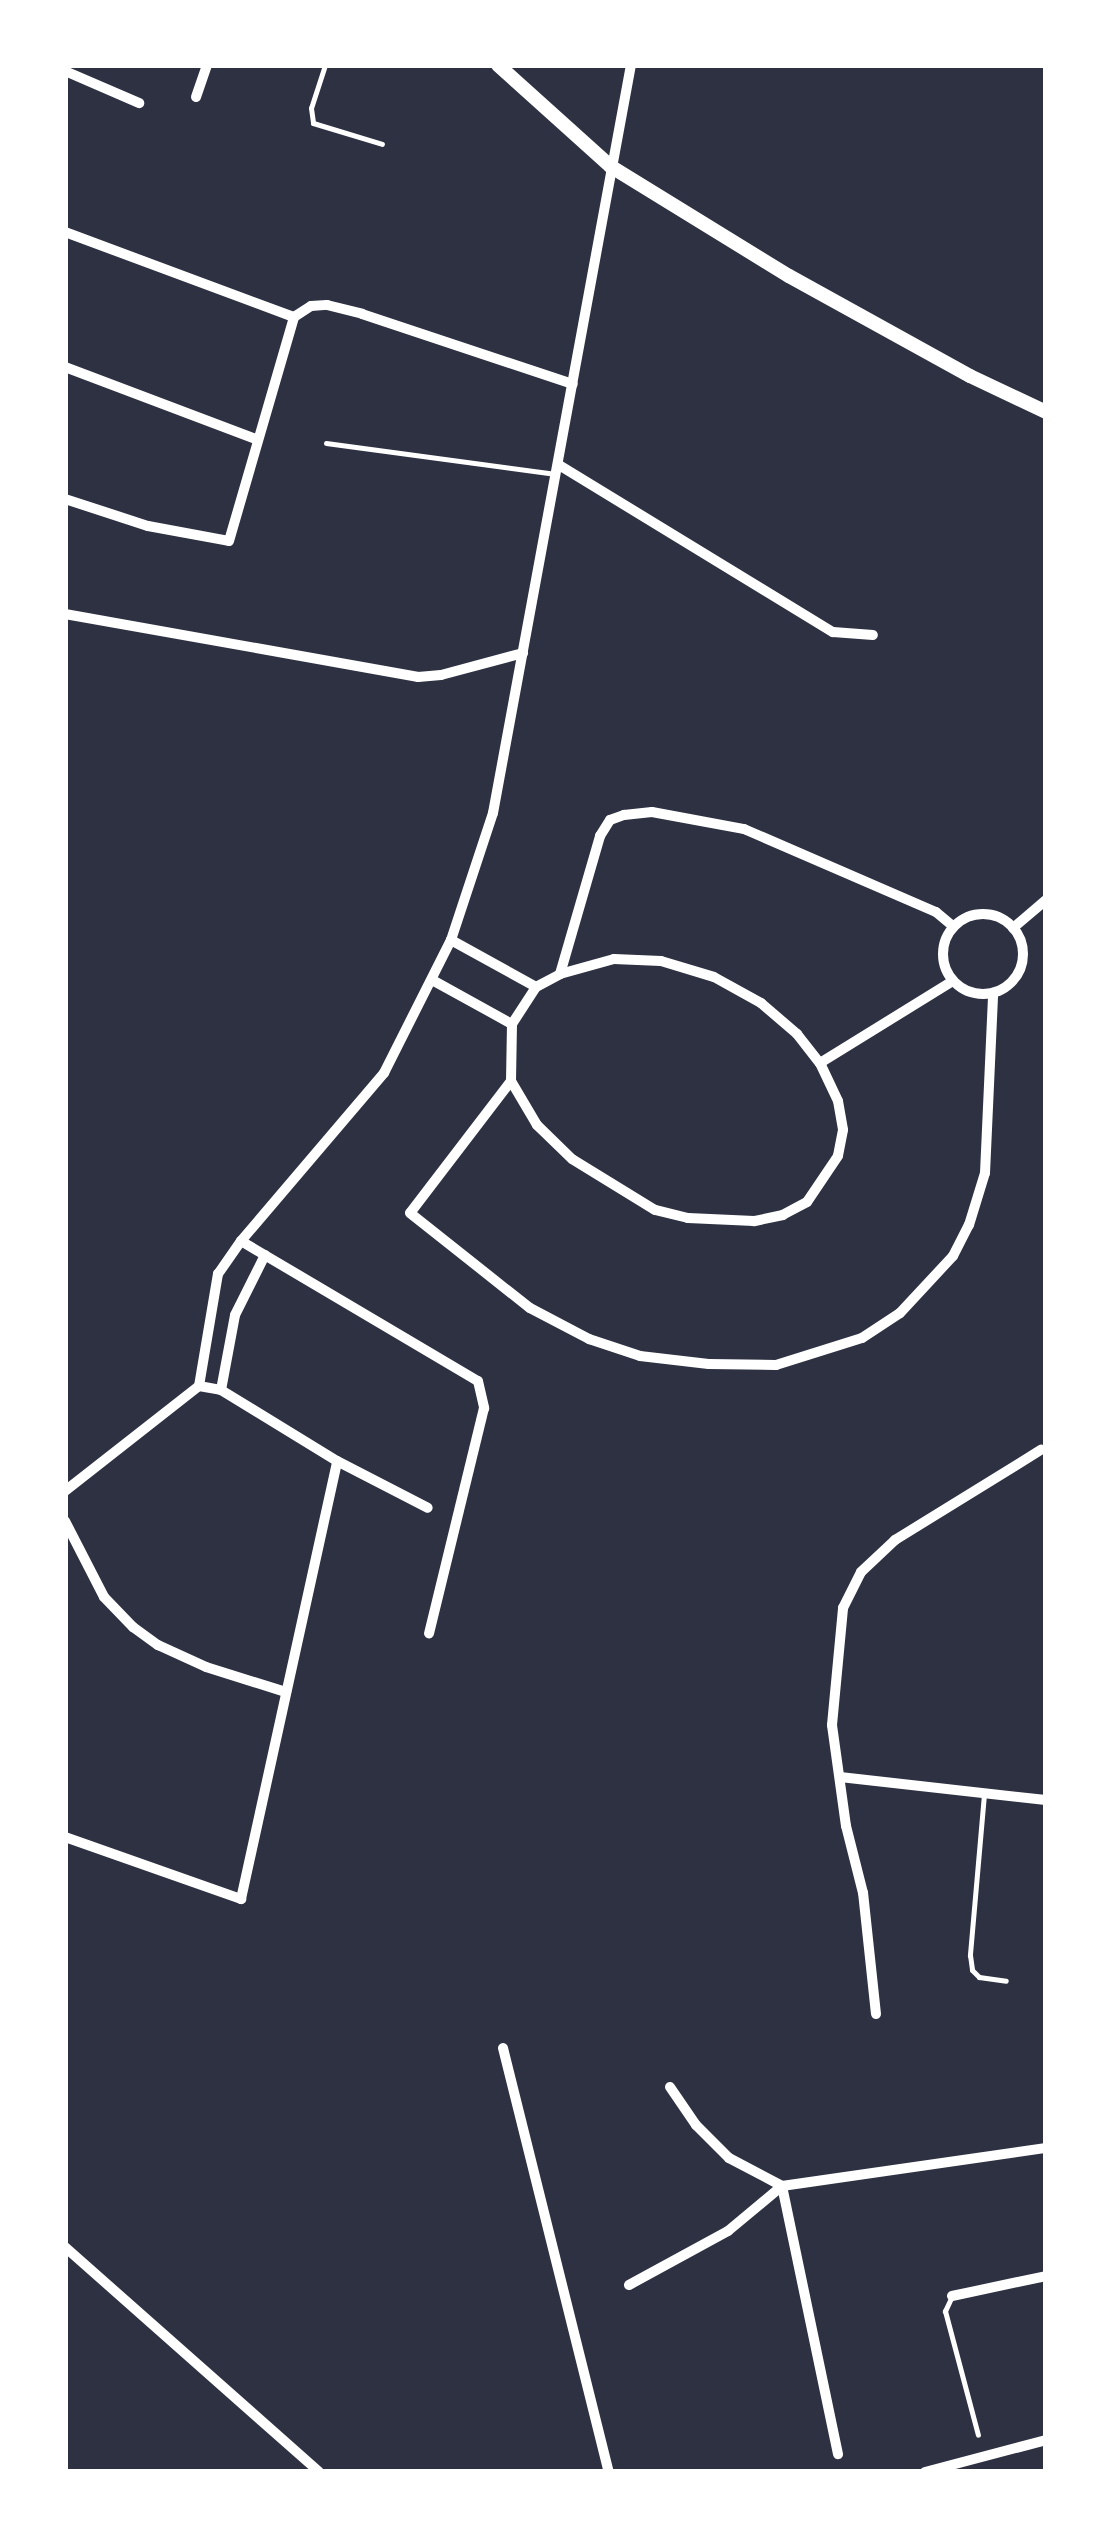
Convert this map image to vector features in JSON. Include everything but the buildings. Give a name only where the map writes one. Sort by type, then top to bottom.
[{"type":"main road","points":[[498,65],[610,166],[789,276],[970,376],[1046,412]]},
{"type":"street","points":[[196,98],[207,65]]},
{"type":"street","points":[[65,1491],[199,1386],[218,1274],[241,1241],[384,1073],[434,982],[451,940],[493,813],[610,166],[632,65]]},
{"type":"street","points":[[65,71],[139,103]]},
{"type":"street","points":[[65,232],[294,317]]},
{"type":"street","points":[[65,499],[148,526],[229,541],[294,317],[311,306],[345,310],[573,384]]},
{"type":"street","points":[[65,367],[258,440]]},
{"type":"street","points":[[558,469],[834,632],[873,635]]},
{"type":"street","points":[[65,614],[418,677],[441,676],[523,654]]},
{"type":"street","points":[[560,974],[600,836],[610,820],[624,814],[652,812],[744,829],[936,912],[954,927]]},
{"type":"street","points":[[1013,928],[1046,900]]},
{"type":"street","points":[[977,914],[1003,919],[1013,928],[1020,940],[1022,966],[1006,988],[993,994],[972,993],[953,982],[943,960],[947,936],[954,927],[977,914]]},
{"type":"street","points":[[451,940],[536,987]]},
{"type":"street","points":[[614,959],[661,961],[714,977],[761,1003],[797,1034],[820,1064],[838,1101],[842,1130],[838,1156],[807,1202],[783,1215],[754,1221],[672,1214],[610,1187],[572,1160],[537,1124],[510,1081],[512,1024],[536,987],[560,974],[614,959]]},
{"type":"street","points":[[434,982],[512,1024]]},
{"type":"street","points":[[820,1064],[953,982]]},
{"type":"street","points":[[510,1081],[410,1213],[530,1308],[589,1339],[640,1356],[709,1364],[776,1364],[862,1338],[900,1313],[953,1256],[970,1225],[986,1173],[993,994]]},
{"type":"street","points":[[241,1241],[478,1382],[484,1394],[484,1408],[429,1633]]},
{"type":"street","points":[[222,1390],[235,1315],[265,1254]]},
{"type":"street","points":[[199,1386],[222,1390],[337,1461],[428,1508]]},
{"type":"street","points":[[876,2014],[863,1892],[832,1726],[843,1608],[862,1572],[895,1540],[1042,1450]]},
{"type":"street","points":[[65,1837],[240,1898],[337,1461]]},
{"type":"street","points":[[65,1520],[104,1597],[133,1627],[158,1645],[206,1667],[286,1692]]},
{"type":"street","points":[[840,1777],[1046,1800]]},
{"type":"street","points":[[502,2048],[608,2472]]},
{"type":"street","points":[[670,2087],[696,2126],[728,2158],[782,2186]]},
{"type":"street","points":[[629,2286],[730,2229],[782,2186],[1046,2148]]},
{"type":"street","points":[[782,2186],[838,2454]]},
{"type":"street","points":[[65,2248],[319,2472]]},
{"type":"street","points":[[952,2296],[1046,2276]]},
{"type":"street","points":[[925,2472],[1046,2440]]},
{"type":"street","points":[[984,2456],[988,2472]]},
{"type":"lane","points":[[325,65],[310,108],[314,123],[382,144]]},
{"type":"lane","points":[[326,444],[558,469]]},
{"type":"lane","points":[[984,1794],[970,1955],[972,1970],[979,1977],[1006,1981]]},
{"type":"lane","points":[[952,2296],[945,2311],[978,2435]]}]
